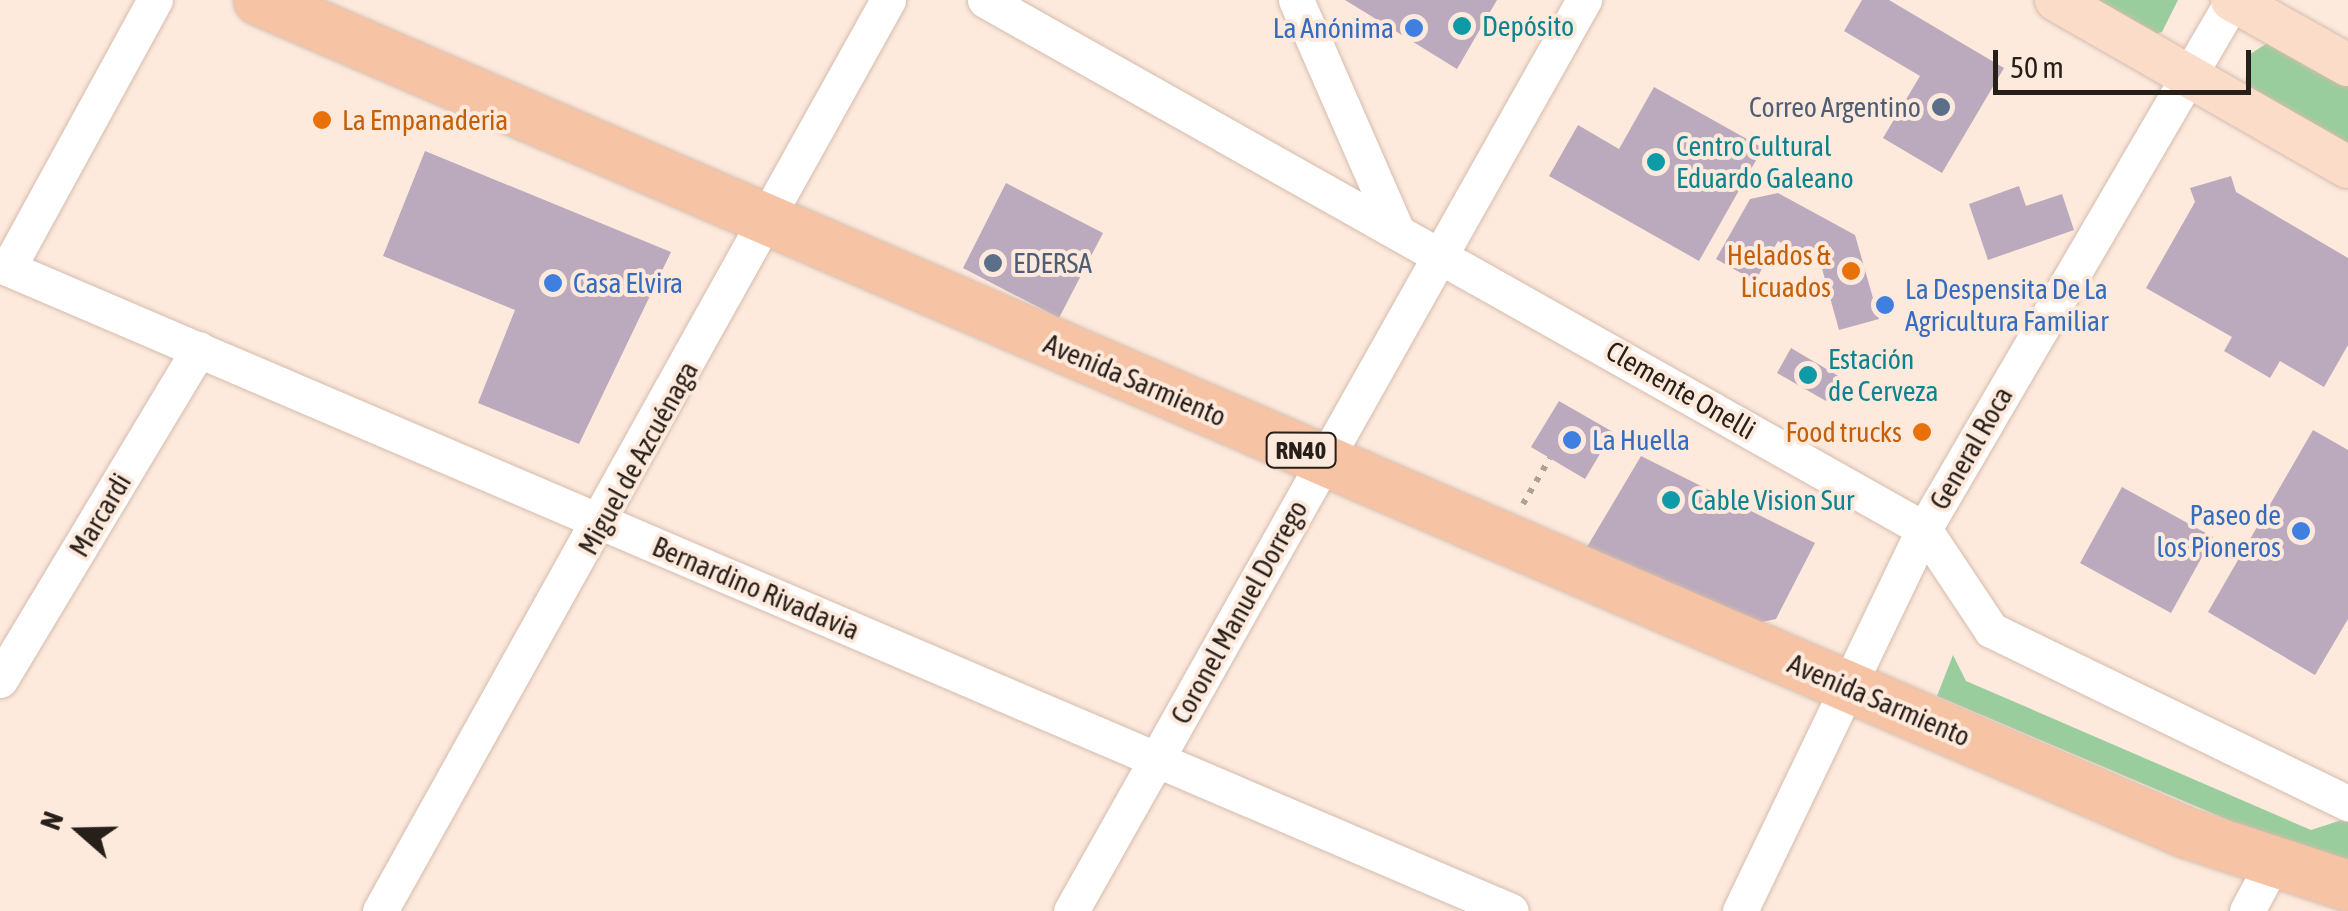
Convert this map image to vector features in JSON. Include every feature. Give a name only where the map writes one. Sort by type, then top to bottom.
[{"type":"highway","name":"Avenida Sarmiento","points":[[259,0],[764,225],[1504,535],[1850,688],[2272,864],[2348,886]]},
{"type":"main road","points":[[2056,0],[2348,167]]},
{"type":"main road","points":[[2233,0],[2348,65]]},
{"type":"street","points":[[4,266],[155,0]]},
{"type":"street","name":"Miguel de Azcuénaga","points":[[380,911],[604,524],[888,0]]},
{"type":"street","name":"Clemente Onelli","points":[[985,0],[1395,227],[1924,528],[1991,630],[2348,803]]},
{"type":"street","points":[[1296,0],[1395,227]]},
{"type":"street","name":"Coronel Manuel Dorrego","points":[[1072,911],[1584,0]]},
{"type":"street","name":"General Roca","points":[[1740,911],[1924,528],[2233,0]]},
{"type":"street","name":"Bernardino Rivadavia","points":[[4,266],[1511,911]]},
{"type":"street","name":"Marcardi","points":[[0,680],[199,349]]},
{"type":"street","points":[[2247,911],[2272,864]]},
{"type":"path","points":[[1504,535],[1550,458]]},
{"type":"green space","points":[[2077,0],[2178,0],[2162,32],[2148,36]]},
{"type":"green space","points":[[2274,39],[2348,76],[2348,155],[2245,91],[2247,56]]},
{"type":"green space","points":[[1953,655],[1966,681],[2311,830],[2348,818],[2348,871],[1937,696]]},
{"type":"building","points":[[1345,0],[1497,0],[1457,69]]},
{"type":"building","name":"Correo Argentino","points":[[1862,0],[1889,0],[2004,68],[1942,173],[1883,138],[1920,76],[1844,31]]},
{"type":"building","name":"Centro Cultural Eduardo Galeano","points":[[1654,87],[1763,148],[1699,261],[1549,176],[1578,125],[1619,149]]},
{"type":"building","name":"Casa Elvira","points":[[425,151],[671,252],[579,444],[478,403],[515,310],[383,256]]},
{"type":"building","points":[[2231,176],[2236,192],[2348,258],[2348,345],[2324,387],[2280,361],[2270,378],[2224,351],[2232,337],[2146,288],[2195,202],[2190,188]]},
{"type":"building","points":[[1006,183],[1103,233],[1059,318],[963,268]]},
{"type":"building","points":[[2019,186],[2026,206],[2062,194],[2074,230],[1988,260],[1969,204]]},
{"type":"building","points":[[1778,193],[1855,235],[1879,319],[1839,330],[1821,265],[1778,241],[1755,281],[1716,259],[1750,199]]},
{"type":"building","name":"Estación de Cerveza","points":[[1791,348],[1840,377],[1826,401],[1777,373]]},
{"type":"building","name":"La Huella","points":[[1559,401],[1613,432],[1585,479],[1531,447]]},
{"type":"building","name":"Paseo de los Pioneros","points":[[2313,430],[2348,450],[2348,619],[2315,675],[2208,612]]},
{"type":"building","name":"Cable Vision Sur","points":[[1641,456],[1815,543],[1776,619],[1748,625],[1587,547]]},
{"type":"building","points":[[2122,487],[2213,537],[2171,613],[2080,563]]},
{"type":"place","name":"Depósito","points":[[1462,26]]},
{"type":"place","name":"La Anónima","points":[[1414,28]]},
{"type":"place","name":"Correo Argentino","points":[[1941,107]]},
{"type":"place","name":"La Empanaderia","points":[[322,120]]},
{"type":"place","name":"Centro Cultural Eduardo Galeano","points":[[1656,162]]},
{"type":"place","name":"EDERSA","points":[[993,263]]},
{"type":"place","name":"Helados & Licuados","points":[[1851,271]]},
{"type":"place","name":"Casa Elvira","points":[[553,283]]},
{"type":"place","name":"La Despensita De La Agricultura Familiar","points":[[1885,305]]},
{"type":"place","name":"Estación de Cerveza","points":[[1808,375]]},
{"type":"place","name":"Food trucks","points":[[1922,432]]},
{"type":"place","name":"La Huella","points":[[1572,440]]},
{"type":"place","name":"Cable Vision Sur","points":[[1671,500]]},
{"type":"place","name":"Paseo de los Pioneros","points":[[2301,531]]}]
